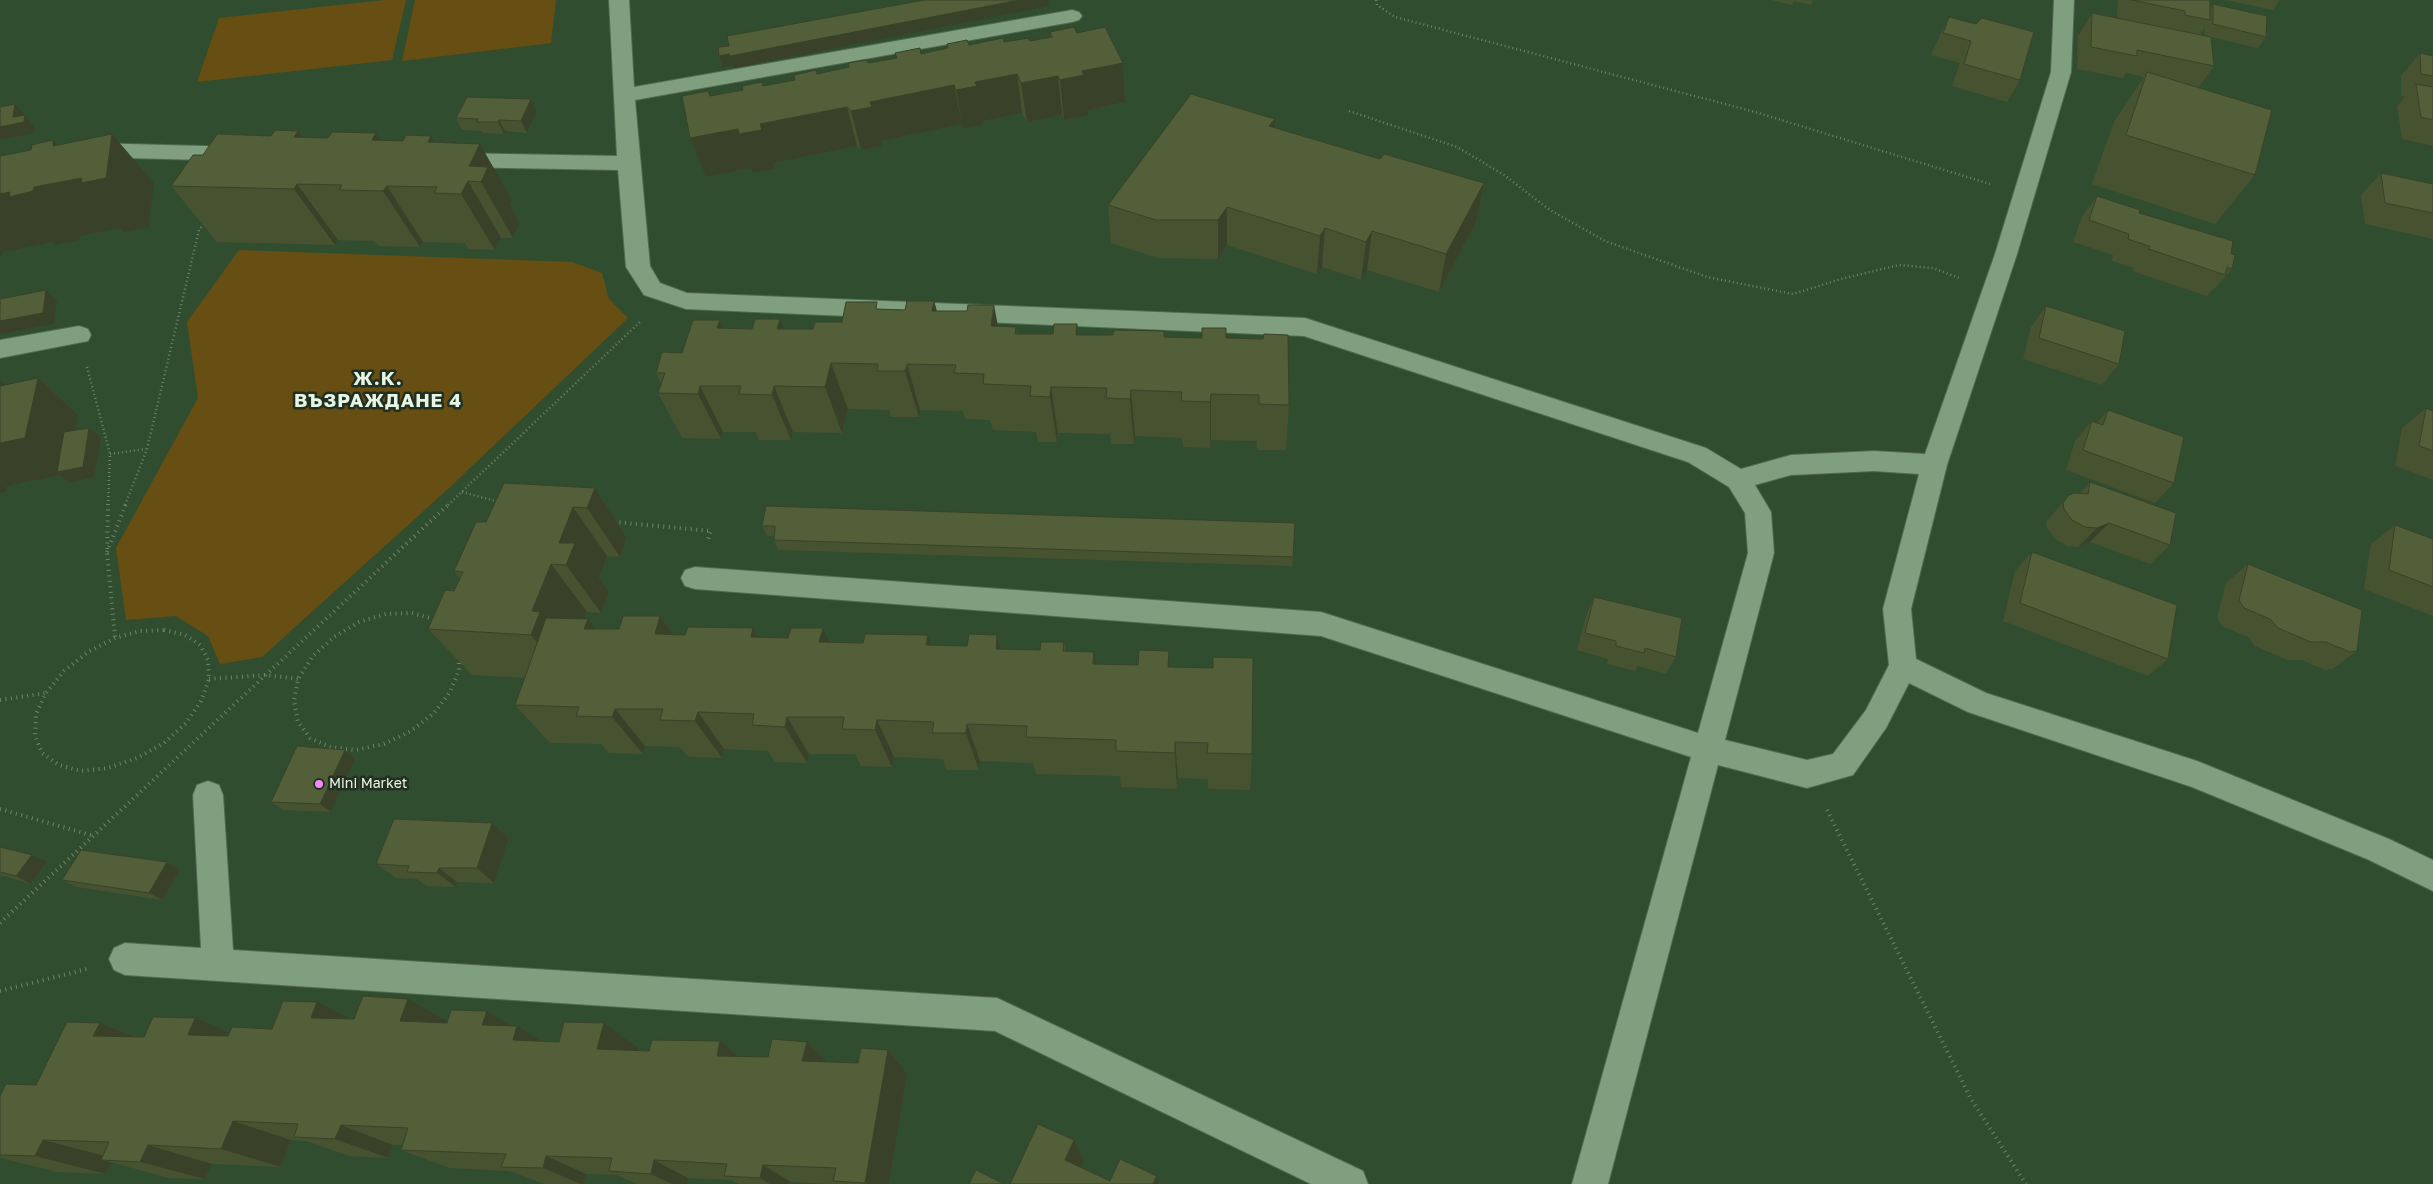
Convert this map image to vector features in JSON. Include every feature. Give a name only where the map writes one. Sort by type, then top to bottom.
[{"type":"street","points":[[619,0],[628,163],[638,267],[652,289],[668,295],[696,301],[1305,327],[1698,455],[1738,480],[1758,512],[1760,553],[1590,1184]]},
{"type":"street","points":[[694,578],[1321,624],[1707,749],[1807,774],[1842,765],[1876,719],[1903,666],[1897,609],[1934,465],[2025,194],[2062,72],[2064,0]]},
{"type":"street","points":[[624,96],[1072,16]]},
{"type":"street","points":[[65,149],[260,155]]},
{"type":"street","points":[[430,160],[628,163]]},
{"type":"street","points":[[0,349],[79,335]]},
{"type":"street","points":[[1738,480],[1791,465],[1874,461],[1934,465]]},
{"type":"street","points":[[1903,666],[1978,703],[2198,775],[2378,848],[2433,876]]},
{"type":"street","points":[[208,795],[218,965]]},
{"type":"street","points":[[125,959],[997,1015],[1350,1184]]},
{"type":"path","points":[[1376,0],[1377,5],[1395,17],[1755,112],[2025,194]]},
{"type":"path","points":[[1349,111],[1457,147],[1504,175],[1550,210],[1606,241],[1707,277],[1793,294],[1841,279],[1898,265],[1933,268],[1993,290]]},
{"type":"path","points":[[107,552],[147,449],[200,230],[206,223]]},
{"type":"path","points":[[0,923],[462,492],[668,295]]},
{"type":"path","points":[[79,335],[110,454],[107,552],[115,638]]},
{"type":"path","points":[[110,454],[147,449]]},
{"type":"path","points":[[462,492],[500,502]]},
{"type":"path","points":[[606,521],[711,531],[694,578]]},
{"type":"path","points":[[434,619],[442,612]]},
{"type":"path","points":[[412,613],[434,619],[450,631],[459,648],[459,670],[450,692],[434,713],[418,725],[384,744],[355,750],[330,747],[310,738],[298,722],[294,702],[298,679],[313,656],[334,637],[359,622],[386,614],[412,613]]},
{"type":"path","points":[[164,630],[185,635],[200,645],[208,660],[209,679],[202,701],[186,723],[164,743],[137,758],[108,768],[81,771],[59,765],[42,753],[35,736],[36,714],[46,692],[64,671],[88,652],[115,638],[140,632],[164,630]]},
{"type":"path","points":[[209,679],[265,675],[298,679]]},
{"type":"path","points":[[0,700],[46,692]]},
{"type":"path","points":[[1807,774],[1860,873],[1971,1099],[2026,1184]]},
{"type":"path","points":[[0,809],[94,836]]},
{"type":"path","points":[[0,991],[125,959]]},
{"type":"shaded area","points":[[384,0],[406,0],[392,60],[197,82],[219,18]]},
{"type":"shaded area","points":[[415,0],[556,0],[551,43],[402,61]]},
{"type":"shaded area","points":[[239,250],[572,262],[602,273],[609,299],[628,318],[449,488],[262,657],[220,664],[208,636],[176,616],[126,620],[116,548],[198,398],[187,322]]},
{"type":"building","points":[[924,0],[1020,0],[730,56],[729,54],[719,56],[718,47],[729,46],[727,36]]},
{"type":"building","points":[[2132,0],[2210,0],[2210,20],[2185,15],[2185,11]]},
{"type":"building","points":[[2213,4],[2267,16],[2266,37],[2213,24]]},
{"type":"building","points":[[2092,13],[2211,37],[2214,66],[2137,50],[2137,56],[2091,47]]},
{"type":"building","points":[[1949,17],[1976,24],[1982,18],[2034,32],[2020,80],[1964,64],[1971,41],[1943,33]]},
{"type":"building","points":[[1074,27],[1077,33],[1105,27],[1123,63],[1082,71],[1084,75],[1060,80],[1058,76],[1021,83],[1017,74],[975,82],[977,86],[956,90],[954,85],[870,102],[872,107],[851,111],[847,107],[760,124],[762,130],[739,134],[738,129],[690,138],[682,96],[708,91],[710,96],[743,90],[742,86],[762,82],[763,86],[795,80],[794,75],[816,70],[817,74],[849,67],[848,63],[866,60],[868,63],[897,58],[895,53],[920,48],[921,54],[948,48],[947,44],[967,40],[969,45],[1003,38],[1004,42],[1028,38],[1030,41],[1052,37],[1050,32]]},
{"type":"building","points":[[2420,53],[2433,56],[2433,76],[2421,74]]},
{"type":"building","points":[[2147,72],[2272,110],[2255,175],[2126,135]]},
{"type":"building","points":[[2416,84],[2433,87],[2433,120],[2421,117]]},
{"type":"building","points":[[1191,94],[1275,119],[1269,126],[1380,159],[1384,154],[1484,183],[1446,254],[1372,231],[1366,242],[1325,228],[1320,236],[1227,207],[1218,220],[1156,220],[1108,205]]},
{"type":"building","points":[[467,97],[531,99],[521,121],[477,122],[478,119],[456,118]]},
{"type":"building","points":[[15,104],[13,117],[25,115],[24,122],[0,127],[0,107]]},
{"type":"building","points":[[275,130],[298,131],[294,137],[328,138],[332,132],[376,133],[372,140],[403,141],[406,135],[431,136],[428,142],[480,144],[469,166],[488,167],[481,182],[468,181],[461,194],[434,193],[437,187],[387,186],[383,191],[339,190],[342,185],[297,184],[294,189],[171,186],[193,155],[203,155],[217,134],[271,136]]},
{"type":"building","points":[[112,134],[106,178],[81,183],[82,178],[34,187],[33,191],[9,197],[10,192],[0,194],[0,156],[31,150],[32,145],[53,140],[53,146]]},
{"type":"building","points":[[2381,173],[2433,184],[2433,213],[2385,203]]},
{"type":"building","points":[[2097,196],[2140,210],[2139,213],[2233,241],[2231,254],[2235,255],[2232,269],[2227,267],[2225,275],[2149,249],[2149,246],[2128,239],[2129,234],[2089,220]]},
{"type":"building","points":[[46,290],[43,313],[0,321],[0,299]]},
{"type":"building","points":[[907,301],[934,301],[932,311],[967,311],[968,305],[994,305],[991,326],[1016,327],[1015,334],[1053,334],[1054,324],[1077,324],[1076,335],[1113,335],[1114,330],[1164,331],[1164,337],[1202,338],[1202,328],[1226,328],[1226,338],[1263,339],[1264,334],[1288,335],[1289,405],[1259,404],[1259,395],[1211,394],[1210,402],[1181,401],[1182,392],[1131,390],[1130,399],[1106,398],[1107,388],[1051,387],[1050,397],[1030,396],[1031,386],[983,384],[984,374],[954,373],[956,365],[907,364],[905,371],[877,371],[878,364],[831,363],[825,387],[774,386],[772,395],[739,394],[741,386],[700,386],[698,394],[658,393],[665,373],[656,373],[662,352],[682,353],[693,320],[720,320],[717,328],[752,329],[755,319],[780,319],[777,329],[813,329],[815,322],[842,322],[846,302],[877,302],[876,309],[905,310]]},
{"type":"building","points":[[2046,306],[2125,331],[2119,364],[2039,338]]},
{"type":"building","points":[[38,378],[25,438],[0,443],[0,386]]},
{"type":"building","points":[[2426,408],[2433,411],[2433,451],[2419,446]]},
{"type":"building","points":[[2108,410],[2184,437],[2174,483],[2083,450],[2092,421],[2103,425]]},
{"type":"building","points":[[89,428],[83,467],[57,472],[64,432]]},
{"type":"building","points":[[2090,482],[2176,513],[2170,545],[2109,523],[2097,528],[2085,527],[2072,520],[2064,509],[2063,503],[2069,495],[2074,493],[2088,494]]},
{"type":"building","points":[[504,483],[595,488],[587,508],[573,507],[559,543],[575,543],[566,565],[551,564],[532,611],[540,612],[531,635],[428,629],[445,590],[454,591],[463,572],[454,571],[476,522],[486,522]]},
{"type":"building","points":[[766,506],[1295,523],[1293,557],[774,540],[775,526],[762,526]]},
{"type":"building","points":[[2395,525],[2433,539],[2433,587],[2389,570]]},
{"type":"building","points":[[2032,552],[2177,605],[2168,659],[2020,603]]},
{"type":"building","points":[[2248,564],[2362,610],[2357,651],[2350,652],[2326,642],[2311,642],[2278,628],[2270,619],[2244,608],[2239,600]]},
{"type":"building","points":[[1594,597],[1682,618],[1676,657],[1645,648],[1644,653],[1616,646],[1616,641],[1585,633]]},
{"type":"building","points":[[623,616],[660,616],[655,634],[685,635],[688,627],[753,628],[751,637],[788,638],[791,628],[823,628],[819,642],[863,643],[865,634],[928,635],[926,645],[967,646],[969,634],[997,635],[996,649],[1040,650],[1041,642],[1064,642],[1063,651],[1094,652],[1093,664],[1138,665],[1139,650],[1169,651],[1168,667],[1213,668],[1213,657],[1253,658],[1252,754],[1207,753],[1208,743],[1175,742],[1175,753],[1116,751],[1116,740],[1026,737],[1027,726],[967,724],[966,733],[932,733],[934,722],[877,720],[875,730],[842,729],[844,717],[787,717],[785,727],[752,725],[754,714],[698,712],[695,721],[660,720],[663,709],[615,709],[612,717],[576,716],[579,707],[515,705],[546,618],[588,619],[584,629],[619,629]]},
{"type":"building","points":[[297,746],[345,750],[320,804],[271,802]]},
{"type":"building","points":[[394,819],[492,823],[477,868],[439,868],[437,873],[407,872],[409,866],[376,864]]},
{"type":"building","points":[[0,847],[32,855],[16,876],[0,872]]},
{"type":"building","points":[[81,850],[167,862],[149,893],[62,880]]},
{"type":"building","points":[[363,996],[408,999],[400,1021],[447,1023],[451,1010],[487,1011],[482,1025],[517,1026],[513,1040],[559,1042],[564,1022],[604,1023],[597,1049],[649,1051],[652,1040],[720,1041],[717,1056],[768,1057],[772,1039],[807,1042],[802,1061],[858,1063],[861,1048],[888,1050],[865,1183],[833,1181],[836,1168],[763,1165],[760,1178],[724,1176],[727,1164],[654,1160],[651,1174],[609,1171],[612,1158],[546,1156],[543,1168],[501,1167],[506,1154],[401,1150],[408,1128],[341,1125],[335,1139],[294,1137],[298,1124],[233,1121],[221,1149],[148,1145],[140,1162],[101,1160],[109,1142],[43,1140],[35,1156],[0,1155],[0,1096],[6,1084],[36,1085],[67,1022],[100,1023],[93,1036],[144,1037],[153,1017],[195,1018],[188,1035],[228,1036],[232,1027],[272,1029],[283,1001],[317,1002],[311,1018],[354,1019]]},
{"type":"building","points":[[1038,1124],[1074,1140],[1065,1160],[1110,1181],[1120,1159],[1157,1176],[1153,1184],[1010,1184]]},
{"type":"building","points":[[976,1170],[1004,1184],[969,1184]]},
{"type":"place","name":"Mini Market","points":[[319,784]]},
{"type":"district","name":"Ж.К. ВЪЗРАЖДАНЕ 4","points":[[378,390]]}]
